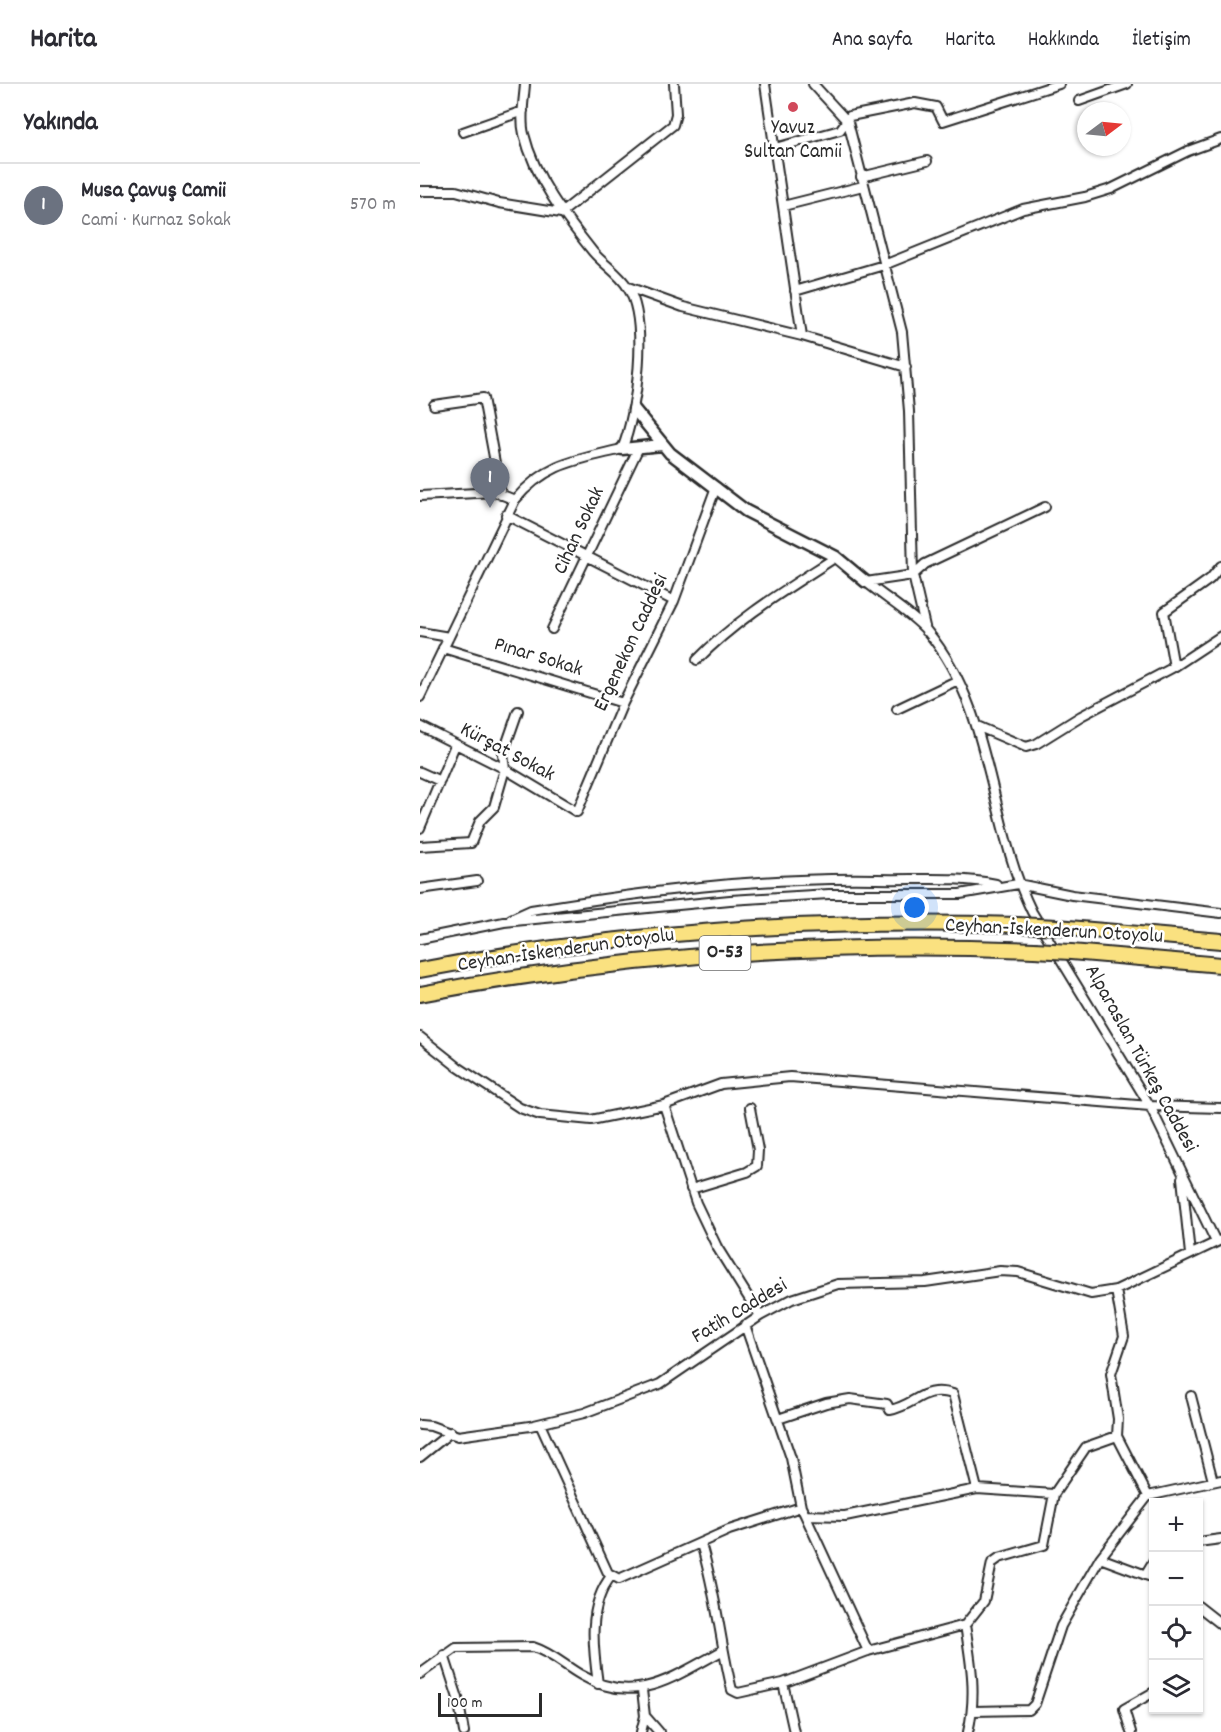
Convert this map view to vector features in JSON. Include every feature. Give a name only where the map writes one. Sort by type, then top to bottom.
[{"type":"highway","name":"Ceyhan-İskenderun Otoyolu","points":[[420,970],[494,956],[690,931],[881,923],[1057,927],[1221,941]]},
{"type":"highway","name":"Ceyhan-İskenderun Otoyolu","points":[[420,994],[497,979],[692,955],[881,947],[1034,950],[1221,965]]},
{"type":"street","points":[[525,84],[524,133],[530,152],[561,213]]},
{"type":"street","points":[[561,213],[673,125],[676,114],[674,84]]},
{"type":"street","points":[[765,84],[802,336]]},
{"type":"street","points":[[813,84],[848,122],[902,332],[906,367],[913,575],[926,631]]},
{"type":"street","points":[[775,147],[840,130],[848,122],[850,116],[915,104],[936,107],[943,121],[1059,84]]},
{"type":"street","points":[[1079,101],[1126,84]]},
{"type":"street","points":[[463,132],[523,111]]},
{"type":"street","points":[[795,291],[884,265],[1023,209],[1085,197],[1111,189],[1188,151],[1221,139]]},
{"type":"street","points":[[861,177],[927,161]]},
{"type":"street","points":[[783,207],[863,186]]},
{"type":"street","points":[[420,191],[456,191],[499,202],[561,213],[571,220],[594,253],[628,287],[637,308],[639,336],[634,409],[630,431],[622,449]]},
{"type":"street","points":[[628,287],[683,307],[802,336],[906,367]]},
{"type":"street","points":[[434,405],[483,398],[501,495]]},
{"type":"street","points":[[634,409],[662,445],[746,511],[836,556],[926,631]]},
{"type":"street","points":[[420,697],[506,515],[515,500],[534,479],[558,465],[622,449],[662,445]]},
{"type":"street","name":"Cihan Sokak","points":[[552,629],[639,447]]},
{"type":"street","name":"Ergenekon Caddesi","points":[[577,812],[623,703],[674,601],[716,487]]},
{"type":"street","points":[[420,496],[495,492],[515,500]]},
{"type":"street","points":[[866,582],[913,575],[925,564],[1045,507]]},
{"type":"street","points":[[506,515],[674,601]]},
{"type":"street","points":[[697,660],[747,614],[836,556]]},
{"type":"street","points":[[1174,667],[1164,612],[1210,579],[1221,566]]},
{"type":"street","name":"Alparaslan Türkeş Caddesi","points":[[926,631],[958,680],[977,726],[1018,884],[1032,912],[1150,1106],[1218,1241]]},
{"type":"street","points":[[420,632],[449,638]]},
{"type":"street","points":[[977,726],[1026,747],[1036,744],[1081,716],[1174,667],[1221,636]]},
{"type":"street","name":"Pınar Sokak","points":[[443,648],[623,703]]},
{"type":"street","points":[[897,709],[958,680]]},
{"type":"street","points":[[420,846],[471,843],[480,821],[494,807],[505,769],[503,754],[518,711]]},
{"type":"street","name":"Kürşat Sokak","points":[[420,726],[505,769],[577,812]]},
{"type":"street","points":[[420,828],[423,814],[455,745]]},
{"type":"street","points":[[420,772],[440,781]]},
{"type":"street","points":[[504,922],[531,910],[701,886],[851,878],[971,879],[1003,886]]},
{"type":"street","points":[[420,889],[477,881]]},
{"type":"street","points":[[420,939],[504,922],[730,900],[829,894],[960,894],[1018,884],[1072,895],[1221,913]]},
{"type":"street","points":[[420,1037],[504,1100],[540,1115],[591,1120],[664,1106],[721,1084],[790,1077],[1150,1106],[1221,1108]]},
{"type":"street","points":[[664,1106],[691,1189],[717,1247],[760,1316]]},
{"type":"street","points":[[691,1189],[747,1172],[757,1166],[758,1150],[750,1108]]},
{"type":"street","points":[[1181,1171],[1190,1254]]},
{"type":"street","name":"Fatih Caddesi","points":[[420,1425],[451,1432],[458,1436],[540,1424],[584,1413],[660,1384],[760,1316],[792,1299],[838,1284],[925,1282],[1000,1271],[1018,1272],[1091,1294],[1116,1290],[1218,1241]]},
{"type":"street","points":[[1116,1290],[1124,1336],[1111,1374],[1118,1419],[1117,1436],[1148,1496]]},
{"type":"street","points":[[745,1325],[791,1458],[801,1507],[868,1651]]},
{"type":"street","points":[[778,1419],[834,1402],[850,1400],[887,1404],[890,1410],[902,1408],[916,1397],[939,1390],[953,1394],[977,1489]]},
{"type":"street","points":[[973,1711],[1029,1710],[1035,1704],[1061,1626],[1100,1558],[1148,1496],[1217,1481],[1191,1396]]},
{"type":"street","points":[[540,1424],[608,1573],[619,1580],[729,1530],[801,1507]]},
{"type":"street","points":[[420,1457],[451,1432]]},
{"type":"street","points":[[701,1544],[713,1582],[722,1651],[732,1690],[738,1693],[783,1683],[868,1651],[965,1625],[984,1601],[992,1563],[999,1558],[1044,1545],[1054,1494],[1086,1447],[1117,1436]]},
{"type":"street","points":[[805,1515],[845,1516],[977,1489],[1054,1494]]},
{"type":"street","points":[[1203,1541],[1221,1539]]},
{"type":"street","points":[[1100,1558],[1149,1576]]},
{"type":"street","points":[[1145,1575],[1149,1568]]},
{"type":"street","points":[[598,1684],[592,1635],[602,1588],[612,1575]]},
{"type":"street","points":[[1203,1610],[1221,1624]]},
{"type":"street","points":[[965,1625],[973,1664],[973,1711],[968,1732]]},
{"type":"street","points":[[420,1674],[444,1655],[466,1646],[533,1647],[607,1688],[642,1690],[669,1679],[722,1651]]},
{"type":"street","points":[[444,1655],[458,1698],[464,1732]]},
{"type":"street","points":[[783,1683],[794,1732]]},
{"type":"street","points":[[641,1732],[645,1716],[642,1690]]},
{"type":"street","points":[[1131,1732],[1124,1709],[1149,1695]]},
{"type":"street","points":[[645,1716],[659,1732]]},
{"type":"place","name":"Yavuz Sultan Camii","points":[[793,107]]},
{"type":"place","name":"Musa Çavuş Camii","points":[[490,508]]}]
